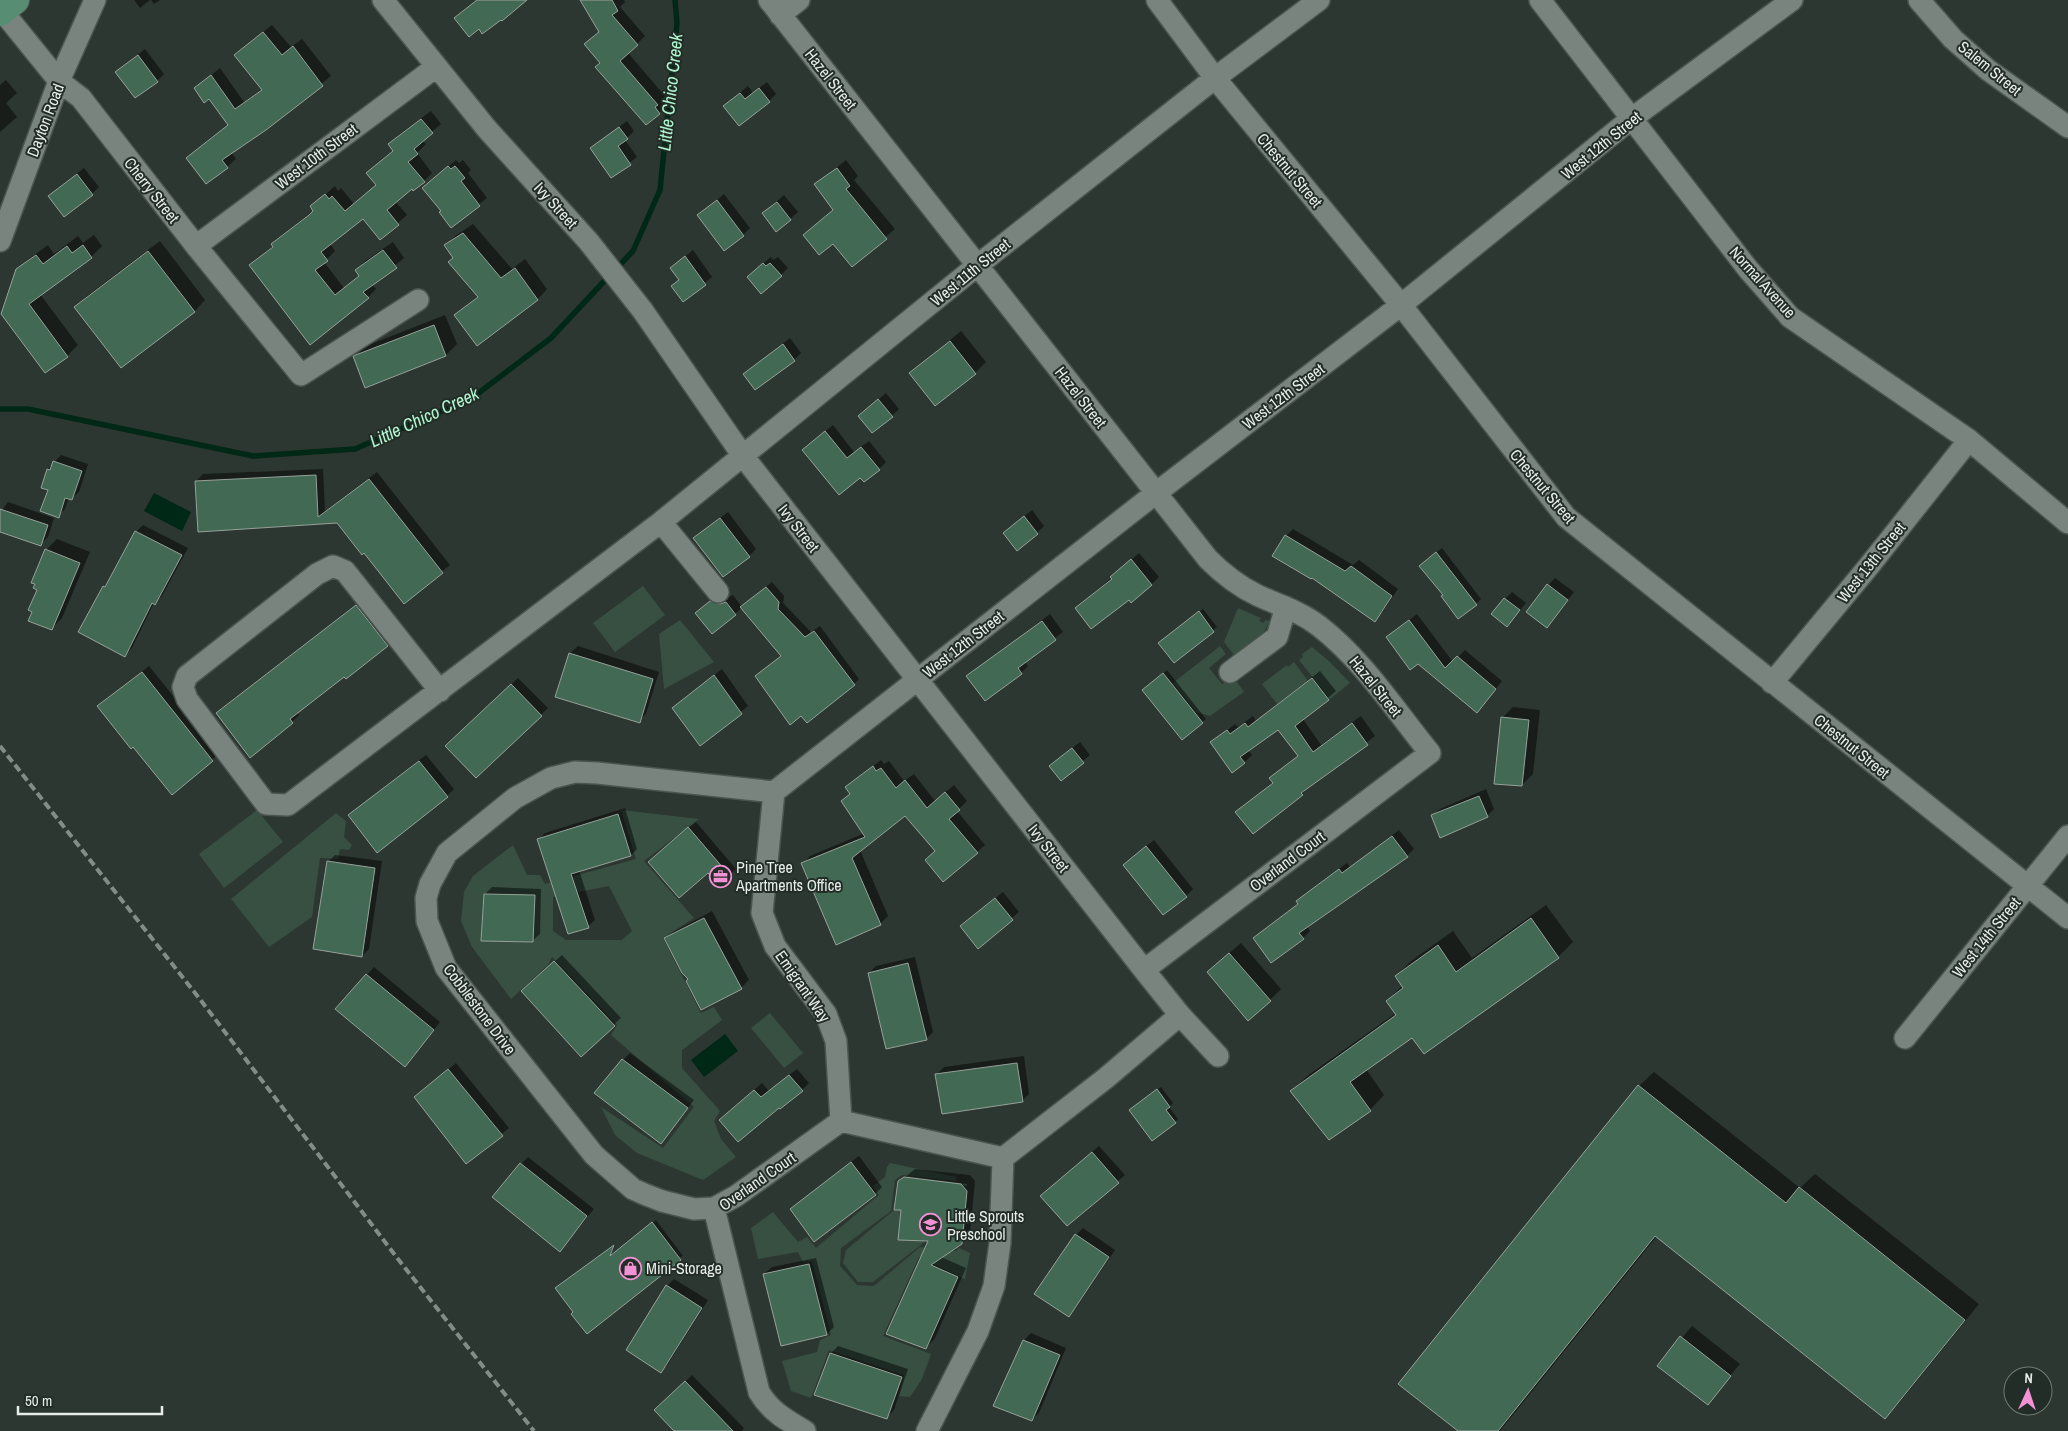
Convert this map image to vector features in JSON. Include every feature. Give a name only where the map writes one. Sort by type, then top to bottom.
[{"type":"street","name":"Dayton Road","points":[[0,241],[59,81],[95,0]]},
{"type":"street","name":"Ivy Street","points":[[383,0],[487,129],[589,242],[640,308],[743,456],[1144,970],[1180,1015],[1218,1056]]},
{"type":"street","points":[[775,7],[799,0]]},
{"type":"street","name":"Chestnut Street","points":[[1157,0],[1214,78],[1402,305],[1566,517],[2068,918]]},
{"type":"street","name":"West 11th Street","points":[[440,691],[345,571],[333,566],[317,574],[187,676],[183,687],[187,699],[266,804],[288,805],[440,691],[661,522],[978,265],[1214,78],[1319,0]]},
{"type":"street","name":"Normal Avenue","points":[[1540,0],[1748,269],[1790,317],[1969,440],[2068,523]]},
{"type":"street","name":"West 12th Street","points":[[774,792],[1156,493],[1402,305],[1631,120],[1792,0]]},
{"type":"street","name":"Salem Street","points":[[1919,0],[1953,39],[1988,70],[2068,127]]},
{"type":"street","name":"Hazel Street","points":[[775,7],[1208,559],[1226,577],[1318,625],[1350,654],[1430,753]]},
{"type":"street","name":"Cherry Street","points":[[4,8],[59,81],[81,98],[196,246],[301,375],[418,300]]},
{"type":"street","name":"West 10th Street","points":[[196,246],[436,67]]},
{"type":"street","name":"West 13th Street","points":[[1772,683],[1869,566],[1969,440]]},
{"type":"street","points":[[661,522],[718,592]]},
{"type":"street","points":[[1230,672],[1277,637],[1286,607]]},
{"type":"street","name":"Overland Court","points":[[1144,970],[1430,753]]},
{"type":"street","name":"Cobblestone Drive","points":[[714,1208],[694,1209],[662,1201],[639,1191],[617,1176],[594,1155],[446,968],[428,921],[426,898],[433,877],[447,853],[515,798],[551,778],[575,772],[597,773],[774,792]]},
{"type":"street","name":"Emigrant Way","points":[[774,792],[762,913],[775,946],[826,1014],[836,1041],[841,1121]]},
{"type":"street","name":"West 14th Street","points":[[1905,1038],[2068,836]]},
{"type":"street","points":[[1003,1158],[1106,1078],[1180,1015]]},
{"type":"street","points":[[841,1121],[1003,1158]]},
{"type":"street","name":"Overland Court","points":[[805,1431],[781,1418],[766,1404],[758,1392],[714,1208],[736,1196],[841,1121]]},
{"type":"street","points":[[927,1431],[978,1331],[994,1286],[1000,1243],[1003,1158]]},
{"type":"shaded area","points":[[154,493],[191,512],[182,531],[144,511]]},
{"type":"shaded area","points":[[643,586],[665,615],[615,652],[593,623]]},
{"type":"shaded area","points":[[1238,608],[1261,618],[1259,621],[1264,623],[1265,620],[1270,621],[1263,634],[1234,655],[1224,642]]},
{"type":"shaded area","points":[[680,620],[714,662],[664,689],[659,634]]},
{"type":"shaded area","points":[[1220,646],[1226,654],[1209,668],[1222,684],[1227,681],[1237,682],[1244,692],[1210,716],[1196,712],[1173,683]]},
{"type":"shaded area","points":[[1312,647],[1350,683],[1330,699],[1299,660],[1303,657],[1302,654]]},
{"type":"shaded area","points":[[1294,662],[1308,681],[1277,704],[1262,684]]},
{"type":"shaded area","points":[[257,810],[283,842],[224,888],[199,854]]},
{"type":"shaded area","points":[[621,810],[699,819],[644,861],[694,918],[663,938],[701,1013],[714,1007],[722,1020],[682,1050],[682,1068],[720,1111],[714,1121],[721,1139],[736,1157],[703,1180],[637,1153],[615,1135],[601,1107],[663,1148],[694,1107],[611,1035],[617,1025],[552,957],[548,965],[511,999],[472,947],[461,921],[464,892],[473,876],[513,845],[527,875],[540,875],[545,884],[636,859]],"holes":[[[609,886],[632,931],[622,940],[566,940],[553,931],[553,897]],[[484,894],[535,895],[533,942],[481,941]]]},
{"type":"shaded area","points":[[336,813],[346,821],[344,837],[352,845],[349,850],[340,849],[338,859],[320,858],[312,917],[269,947],[231,899]]},
{"type":"shaded area","points":[[770,1013],[803,1053],[784,1068],[751,1028]]},
{"type":"shaded area","points":[[725,1034],[738,1051],[704,1077],[691,1060]]},
{"type":"shaded area","points":[[890,1163],[956,1177],[956,1181],[902,1175],[895,1180],[891,1211],[841,1248],[840,1266],[857,1285],[874,1286],[920,1247],[956,1251],[959,1248],[970,1253],[965,1279],[919,1257],[883,1336],[931,1354],[922,1379],[910,1397],[899,1396],[904,1375],[829,1350],[811,1398],[791,1391],[782,1361],[817,1352],[820,1340],[831,1335],[812,1261],[803,1262],[798,1252],[758,1259],[751,1228],[773,1212],[798,1242],[807,1237],[816,1248],[879,1195],[873,1186],[885,1177]]},
{"type":"shaded area","points":[[894,1210],[901,1210],[898,1239],[926,1241],[873,1282],[858,1282],[843,1263],[846,1250]]},
{"type":"building","points":[[477,0],[527,0],[502,21],[482,34],[479,29],[469,37],[454,18]]},
{"type":"building","points":[[580,0],[612,0],[618,11],[612,15],[638,45],[620,61],[658,105],[655,107],[660,114],[646,125],[595,67],[600,63],[584,44],[599,32]]},
{"type":"building","points":[[263,32],[282,55],[293,46],[323,86],[266,130],[222,160],[228,168],[206,184],[186,158],[228,125],[209,99],[204,103],[194,88],[211,75],[235,109],[262,90],[234,55]]},
{"type":"building","points":[[138,55],[158,82],[135,98],[115,72]]},
{"type":"building","points":[[759,88],[770,102],[739,126],[723,106],[740,93],[745,99]]},
{"type":"building","points":[[421,119],[433,133],[414,149],[418,154],[408,162],[425,182],[413,191],[412,189],[387,210],[399,225],[380,240],[363,219],[321,252],[328,261],[315,270],[335,295],[359,276],[355,270],[383,250],[397,268],[363,292],[369,298],[310,345],[249,265],[273,247],[271,244],[309,215],[313,211],[310,206],[325,194],[329,199],[332,196],[345,211],[376,185],[366,173],[393,151],[388,144]]},
{"type":"building","points":[[619,127],[628,139],[618,146],[631,165],[611,178],[590,148]]},
{"type":"building","points":[[448,166],[451,169],[455,166],[465,178],[461,181],[480,206],[451,228],[439,212],[441,211],[422,188]]},
{"type":"building","points":[[837,168],[850,186],[846,189],[887,239],[852,267],[833,244],[819,255],[803,235],[833,210],[814,184]]},
{"type":"building","points":[[77,174],[93,195],[64,217],[48,196]]},
{"type":"building","points":[[717,200],[744,236],[724,251],[697,215]]},
{"type":"building","points":[[777,202],[791,220],[776,232],[762,213]]},
{"type":"building","points":[[463,233],[501,278],[515,268],[538,300],[477,346],[454,315],[478,297],[448,262],[453,258],[444,245]]},
{"type":"building","points":[[83,245],[92,258],[29,304],[68,357],[45,373],[1,314],[16,269],[36,255],[43,264],[67,246],[72,253]]},
{"type":"building","points":[[148,251],[195,312],[121,368],[74,307]]},
{"type":"building","points":[[685,256],[706,285],[683,302],[671,286],[679,280],[670,268]]},
{"type":"building","points":[[763,263],[766,266],[770,263],[782,276],[761,294],[747,277]]},
{"type":"building","points":[[434,325],[446,356],[365,388],[353,356]]},
{"type":"building","points":[[950,341],[976,374],[935,406],[909,373]]},
{"type":"building","points":[[783,344],[795,361],[755,390],[743,374]]},
{"type":"building","points":[[878,399],[893,417],[872,433],[858,416]]},
{"type":"building","points":[[825,431],[847,458],[861,447],[880,470],[864,482],[860,478],[839,495],[802,450]]},
{"type":"building","points":[[53,461],[82,471],[72,500],[65,498],[59,518],[40,511],[48,490],[41,488],[47,469],[50,470]]},
{"type":"building","points":[[316,475],[318,517],[369,479],[443,573],[404,604],[364,553],[362,555],[337,523],[198,532],[195,481]]},
{"type":"building","points":[[0,509],[48,525],[41,546],[0,532]]},
{"type":"building","points":[[1024,516],[1038,534],[1017,551],[1003,533]]},
{"type":"building","points":[[720,518],[750,557],[723,577],[693,538]]},
{"type":"building","points":[[135,531],[182,555],[155,605],[152,603],[125,657],[78,632]]},
{"type":"building","points":[[1285,535],[1345,571],[1351,566],[1392,596],[1375,622],[1312,578],[1272,556]]},
{"type":"building","points":[[45,549],[80,563],[52,630],[28,621],[32,612],[28,610],[37,590],[33,588],[35,584],[31,583]]},
{"type":"building","points":[[1436,552],[1477,605],[1458,619],[1441,596],[1443,595],[1419,566]]},
{"type":"building","points":[[1131,559],[1152,585],[1131,603],[1129,600],[1091,629],[1075,608],[1112,579],[1110,577]]},
{"type":"building","points":[[1547,584],[1568,600],[1547,628],[1526,612]]},
{"type":"building","points":[[766,587],[779,602],[778,609],[805,637],[814,631],[855,685],[807,723],[801,716],[790,725],[755,676],[781,656],[740,607]]},
{"type":"building","points":[[1504,598],[1520,610],[1507,627],[1491,614]]},
{"type":"building","points":[[710,601],[720,604],[726,602],[736,615],[712,634],[695,613]]},
{"type":"building","points":[[356,605],[388,646],[290,719],[293,723],[250,758],[216,713]]},
{"type":"building","points":[[1199,611],[1214,632],[1174,663],[1158,643]]},
{"type":"building","points":[[1409,620],[1445,668],[1457,656],[1496,689],[1477,713],[1418,664],[1410,670],[1386,637]]},
{"type":"building","points":[[1042,621],[1056,640],[1018,668],[1022,674],[985,701],[966,676]]},
{"type":"building","points":[[569,653],[653,679],[640,723],[555,697]]},
{"type":"building","points":[[142,672],[213,761],[172,795],[133,747],[131,749],[97,706]]},
{"type":"building","points":[[1163,673],[1203,723],[1182,740],[1142,690]]},
{"type":"building","points":[[714,675],[742,714],[700,746],[672,708]]},
{"type":"building","points":[[1312,678],[1329,700],[1295,726],[1313,752],[1352,723],[1368,745],[1301,793],[1303,795],[1253,834],[1235,812],[1273,783],[1269,778],[1298,756],[1278,730],[1240,757],[1245,763],[1232,773],[1210,742],[1227,730],[1230,734],[1245,723],[1248,727]]},
{"type":"building","points":[[511,684],[542,716],[476,778],[445,746]]},
{"type":"building","points":[[1501,717],[1529,720],[1522,786],[1494,784]]},
{"type":"building","points":[[1072,748],[1084,763],[1061,781],[1049,766]]},
{"type":"building","points":[[419,761],[448,797],[377,853],[348,815]]},
{"type":"building","points":[[873,766],[876,771],[881,768],[896,788],[905,780],[927,808],[945,792],[960,810],[949,819],[978,853],[943,882],[925,860],[935,851],[905,816],[852,858],[881,925],[836,945],[801,863],[865,837],[841,801],[850,794],[845,787]]},
{"type":"building","points":[[1479,796],[1488,817],[1440,838],[1431,815]]},
{"type":"building","points":[[618,814],[631,856],[571,874],[589,928],[568,934],[537,839]]},
{"type":"building","points":[[688,827],[730,876],[719,886],[708,873],[679,898],[648,862]]},
{"type":"building","points":[[1392,836],[1408,857],[1299,933],[1304,939],[1271,963],[1253,938],[1298,904],[1296,901],[1339,869],[1342,873]]},
{"type":"building","points":[[1146,846],[1187,897],[1163,915],[1123,865]]},
{"type":"building","points":[[327,861],[375,868],[362,957],[313,949]]},
{"type":"building","points":[[484,894],[535,895],[533,942],[481,941]]},
{"type":"building","points":[[995,898],[1013,920],[978,949],[960,926]]},
{"type":"building","points":[[704,918],[742,989],[701,1010],[686,981],[688,979],[682,973],[664,938]]},
{"type":"building","points":[[1531,918],[1559,958],[1424,1054],[1412,1038],[1350,1082],[1371,1111],[1329,1140],[1290,1091],[1396,1015],[1386,1001],[1403,988],[1395,976],[1438,945],[1456,972]]},
{"type":"building","points":[[1229,953],[1271,1001],[1248,1021],[1207,972]]},
{"type":"building","points":[[554,961],[615,1026],[581,1057],[521,991]]},
{"type":"building","points":[[908,963],[927,1040],[886,1049],[868,973]]},
{"type":"building","points":[[366,974],[434,1030],[405,1067],[335,1009]]},
{"type":"building","points":[[622,1059],[688,1108],[661,1144],[594,1093]]},
{"type":"building","points":[[1017,1063],[1023,1102],[942,1114],[935,1074]]},
{"type":"building","points":[[448,1069],[503,1136],[466,1164],[414,1097]]},
{"type":"building","points":[[789,1075],[803,1091],[738,1142],[719,1120],[754,1090],[761,1097]]},
{"type":"building","points":[[1638,1085],[1786,1203],[1799,1187],[1965,1320],[1885,1419],[1655,1236],[1498,1431],[1458,1431],[1398,1384]]},
{"type":"building","points":[[1157,1089],[1170,1107],[1166,1110],[1176,1123],[1152,1141],[1129,1110]]},
{"type":"building","points":[[1092,1152],[1119,1183],[1067,1226],[1040,1196]]},
{"type":"building","points":[[851,1162],[876,1195],[814,1242],[790,1209]]},
{"type":"building","points":[[520,1163],[587,1216],[560,1252],[492,1197]]},
{"type":"building","points":[[904,1177],[961,1184],[967,1191],[962,1244],[931,1265],[958,1277],[926,1349],[886,1334],[928,1241],[898,1240],[901,1210],[894,1210],[898,1181]]},
{"type":"building","points":[[652,1222],[681,1260],[587,1334],[571,1314],[573,1312],[555,1288],[614,1245],[610,1256]]},
{"type":"building","points":[[1075,1234],[1109,1257],[1069,1317],[1034,1294]]},
{"type":"building","points":[[809,1264],[827,1335],[781,1346],[763,1274]]},
{"type":"building","points":[[666,1285],[702,1308],[661,1373],[626,1350]]},
{"type":"building","points":[[1680,1336],[1731,1376],[1708,1405],[1657,1366]]},
{"type":"building","points":[[1023,1340],[1060,1355],[1032,1421],[993,1406]]},
{"type":"building","points":[[830,1353],[902,1377],[887,1419],[814,1395]]},
{"type":"building","points":[[685,1381],[733,1431],[674,1431],[654,1410]]},
{"type":"waterway","name":"Little Chico Creek","points":[[616,269],[633,251],[660,190],[677,23],[675,0]]},
{"type":"waterway","name":"Little Chico Creek","points":[[0,409],[28,409],[253,456],[355,449],[472,398],[551,338],[609,276]]},
{"type":"railway","points":[[0,746],[199,998],[398,1259],[534,1431]]},
{"type":"place","name":"Pine Tree Apartments Office","points":[[720,876]]},
{"type":"place","name":"Little Sprouts Preschool","points":[[931,1225]]},
{"type":"place","name":"Mini-Storage","points":[[630,1268]]}]
